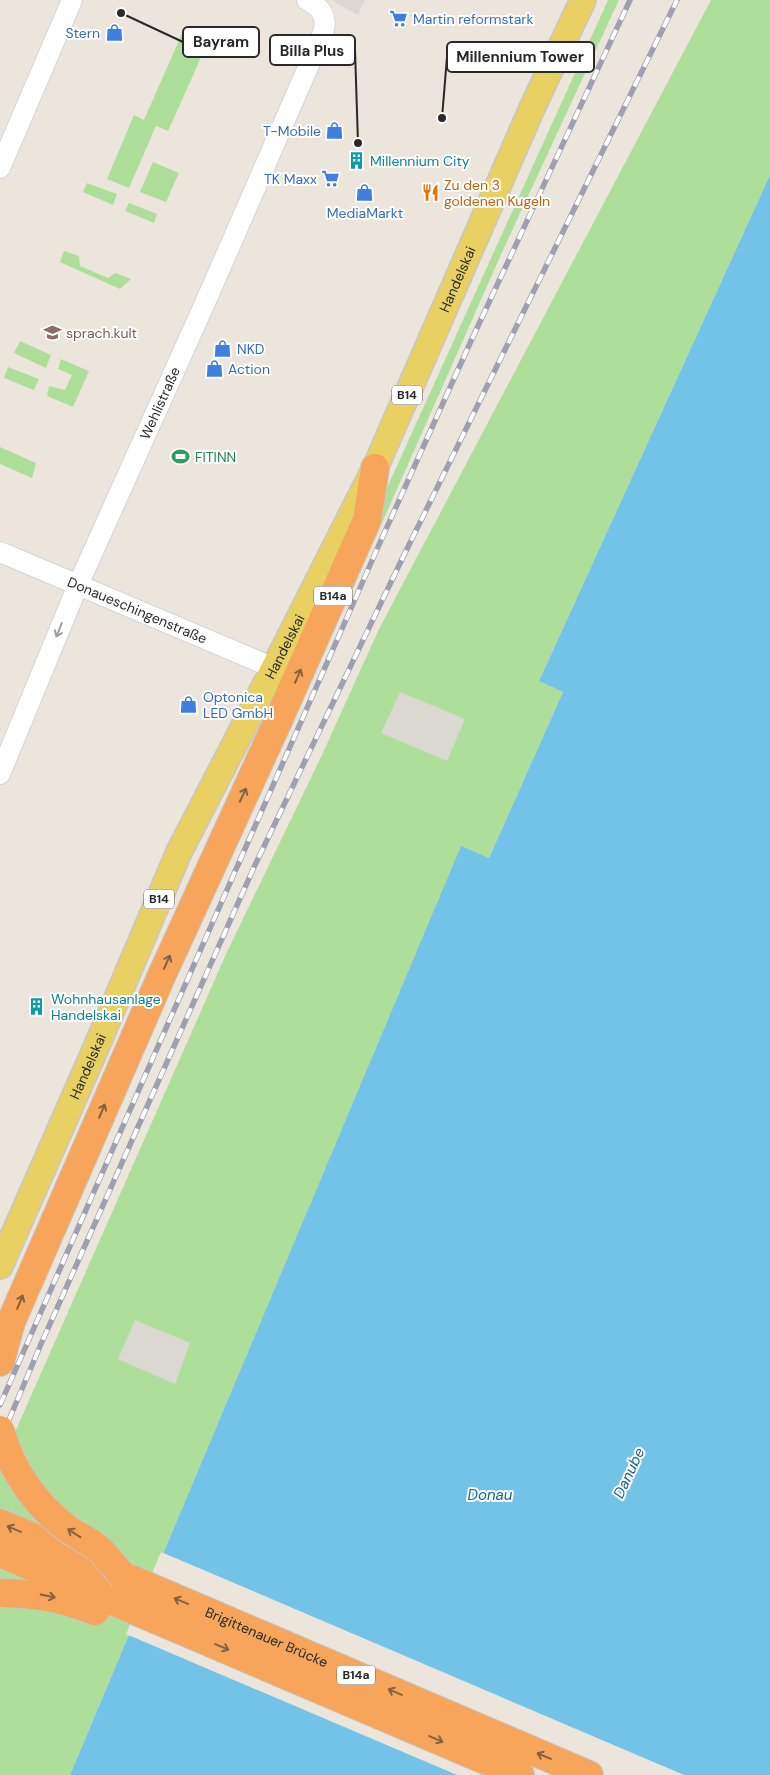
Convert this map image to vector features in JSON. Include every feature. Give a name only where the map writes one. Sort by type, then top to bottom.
[{"type":"highway","name":"B14a","points":[[0,1362],[11,1322],[160,976],[278,721],[367,520],[375,468]]},
{"type":"highway","points":[[0,1430],[5,1450],[12,1464],[31,1492],[48,1512],[67,1528],[99,1549],[123,1576]]},
{"type":"highway","name":"Brigittenauer Brücke","points":[[0,1523],[589,1775]]},
{"type":"highway","name":"Brigittenauer Brücke","points":[[0,1553],[520,1775]]},
{"type":"highway","name":"B14a","points":[[0,1593],[35,1594],[70,1601],[144,1631],[177,1628]]},
{"type":"main road","name":"Handelskai","points":[[0,1266],[179,852],[375,468],[532,106],[583,0]]},
{"type":"street","points":[[0,168],[72,0]]},
{"type":"street","name":"Wehlistraße","points":[[0,774],[78,585],[206,302],[323,33],[325,21],[322,12],[315,4],[307,0]]},
{"type":"street","name":"Donaueschingenstraße","points":[[0,552],[274,668]]},
{"type":"green space","points":[[608,0],[619,0],[503,250],[343,611],[333,607]]},
{"type":"green space","points":[[711,0],[770,0],[770,175],[539,681],[563,692],[489,858],[461,847],[70,1775],[0,1775],[0,1466],[227,952],[321,757],[379,629]]},
{"type":"green space","points":[[183,31],[208,42],[168,131],[156,126],[129,188],[107,179],[134,115],[144,120]]},
{"type":"green space","points":[[153,162],[179,173],[166,202],[140,192]]},
{"type":"green space","points":[[87,183],[117,194],[113,205],[83,192]]},
{"type":"green space","points":[[129,203],[157,214],[154,223],[125,211]]},
{"type":"green space","points":[[64,251],[79,256],[80,266],[108,278],[115,273],[131,279],[120,289],[60,262]]},
{"type":"green space","points":[[20,341],[51,355],[46,368],[14,353]]},
{"type":"green space","points":[[61,359],[89,371],[73,407],[47,396],[49,386],[65,390],[72,375],[58,369]]},
{"type":"green space","points":[[8,367],[39,379],[34,390],[4,378]]},
{"type":"green space","points":[[0,447],[36,463],[32,478],[0,464]]},
{"type":"shaded area","points":[[331,0],[365,0],[358,15]]},
{"type":"shaded area","points":[[400,692],[465,719],[447,761],[381,733]]},
{"type":"shaded area","points":[[135,1320],[190,1343],[175,1384],[118,1359]]},
{"type":"water","name":"Donau","points":[[770,175],[770,1775],[70,1775],[461,846],[489,858],[563,692],[539,681]]},
{"type":"pier","points":[[161,1552],[684,1775],[457,1775],[126,1634]]},
{"type":"railway","points":[[0,1405],[378,547],[471,341],[630,0]]},
{"type":"railway","points":[[0,1441],[41,1344],[255,865],[404,555],[677,0]]},
{"type":"place","name":"Bayram","points":[[121,13]]},
{"type":"place","name":"Martin reformstark","points":[[399,19]]},
{"type":"place","name":"Stern","points":[[114,33]]},
{"type":"place","name":"Millennium Tower","points":[[442,118]]},
{"type":"place","name":"T-Mobile","points":[[335,131]]},
{"type":"place","name":"Billa Plus","points":[[358,143]]},
{"type":"place","name":"Millennium City","points":[[356,161]]},
{"type":"place","name":"TK Maxx","points":[[331,179]]},
{"type":"place","name":"MediaMarkt","points":[[365,193]]},
{"type":"place","name":"Zu den 3 goldenen Kugeln","points":[[430,193]]},
{"type":"place","name":"sprach.kult","points":[[52,333]]},
{"type":"place","name":"NKD","points":[[223,349]]},
{"type":"place","name":"Action","points":[[214,369]]},
{"type":"place","name":"FITINN","points":[[181,457]]},
{"type":"place","name":"Optonica LED GmbH","points":[[189,705]]},
{"type":"place","name":"Wohnhausanlage Handelskai","points":[[37,1007]]},
{"type":"water label","name":"Danube","points":[[629,1473]]}]
